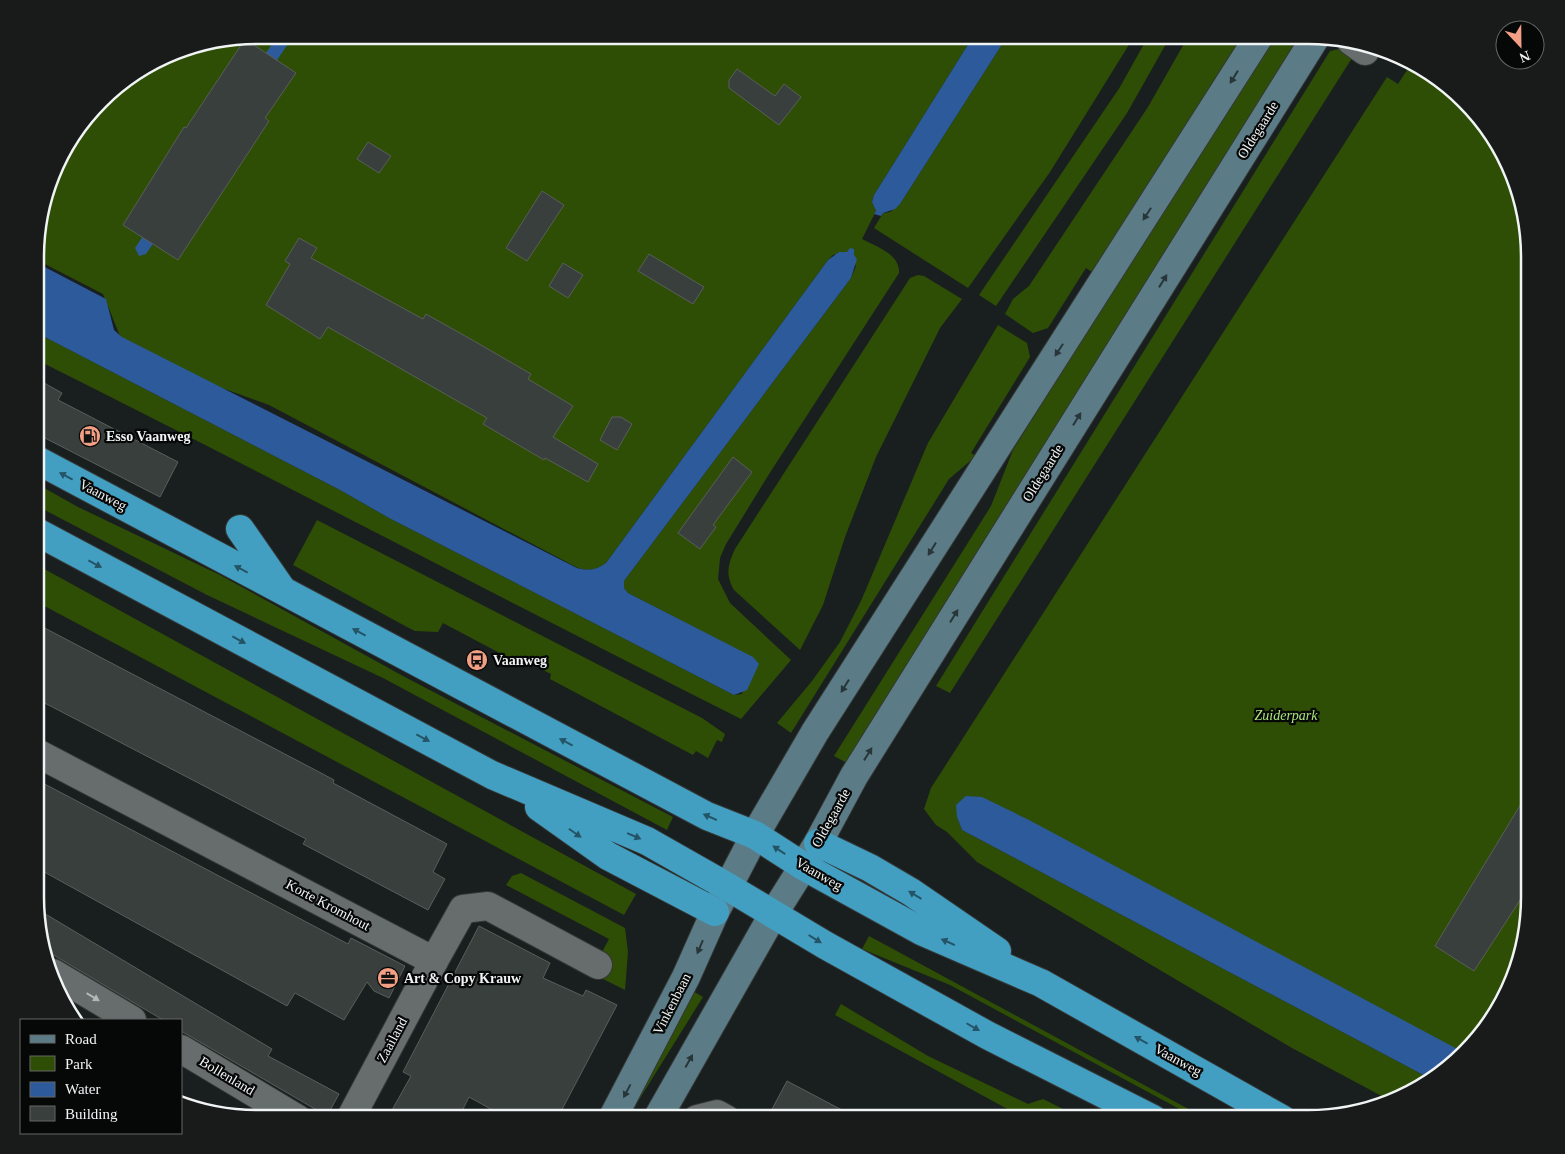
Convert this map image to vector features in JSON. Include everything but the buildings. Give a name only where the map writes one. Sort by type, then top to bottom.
[{"type":"highway","name":"Vaanweg","points":[[44,464],[707,816],[755,835],[803,866],[924,932],[1040,983],[1266,1110]]},
{"type":"highway","points":[[240,529],[284,592]]},
{"type":"highway","points":[[44,536],[492,775],[647,841],[774,913],[825,945],[987,1035],[1135,1110]]},
{"type":"highway","points":[[492,775],[608,856],[715,912]]},
{"type":"highway","points":[[818,843],[870,868],[934,906],[1040,983]]},
{"type":"main road","points":[[728,887],[755,835],[831,707],[1254,44]]},
{"type":"main road","name":"Oldegaarde","points":[[774,913],[818,843],[854,776],[1312,44]]},
{"type":"main road","name":"Vinkenbaan","points":[[617,1110],[686,977],[728,887]]},
{"type":"main road","points":[[662,1110],[774,913]]},
{"type":"street","name":"Korte Kromhout","points":[[44,757],[434,961]]},
{"type":"street","points":[[434,961],[463,909],[488,906],[598,965]]},
{"type":"street","name":"Zaailand","points":[[355,1110],[434,961]]},
{"type":"street","points":[[59,977],[130,1019]]},
{"type":"street","name":"Bollenland","points":[[182,1050],[284,1110]]},
{"type":"green space","points":[[243,44],[968,44],[874,195],[872,202],[876,211],[862,239],[881,248],[892,256],[896,261],[899,273],[771,471],[726,544],[720,558],[718,579],[730,603],[791,660],[741,719],[44,364],[44,337],[340,490],[389,518],[734,695],[742,694],[753,658],[628,593],[624,588],[624,581],[851,278],[856,266],[847,252],[833,255],[828,260],[606,563],[592,569],[578,568],[269,405],[161,366],[120,336],[103,294],[44,264],[44,243],[48,215],[55,188],[72,150],[106,106],[150,72],[188,55],[215,48]]},
{"type":"green space","points":[[1002,44],[1129,44],[1050,172],[968,288],[874,228],[883,213],[890,212],[900,204]]},
{"type":"green space","points":[[1144,44],[1166,44],[1127,113],[996,306],[979,295],[1120,87]]},
{"type":"green space","points":[[1184,44],[1245,44],[1118,248],[1092,272],[1086,268],[1048,328],[1033,333],[1005,314],[1013,299],[1029,286],[1148,107]]},
{"type":"green space","points":[[1264,44],[1296,44],[856,768],[834,756],[991,506],[1013,450]]},
{"type":"green space","points":[[1339,49],[1352,58],[950,693],[936,686],[1330,51]]},
{"type":"green space","name":"Zuiderpark","points":[[1408,69],[1415,72],[1449,97],[1477,127],[1493,150],[1510,188],[1517,215],[1521,243],[1521,911],[1517,939],[1510,966],[1493,1004],[1459,1048],[1432,1070],[957,817],[962,830],[1424,1075],[1415,1082],[1383,1097],[1292,1048],[977,862],[947,832],[936,825],[924,809],[931,788],[1387,77],[1398,84]]},
{"type":"green space","points":[[918,275],[924,276],[962,299],[940,328],[876,457],[845,537],[823,605],[800,650],[734,590],[729,579],[728,570],[731,560],[735,549],[910,278]]},
{"type":"green space","points":[[998,325],[1027,343],[1030,357],[971,453],[976,456],[949,479],[791,733],[777,723],[812,681],[840,642],[861,601],[928,443]]},
{"type":"green space","points":[[44,488],[78,507],[220,575],[403,676],[673,817],[667,830],[383,678],[207,595],[44,510]]},
{"type":"green space","points":[[317,520],[702,718],[725,734],[722,742],[717,740],[708,758],[696,751],[693,755],[550,679],[551,674],[529,663],[526,667],[443,623],[438,632],[415,631],[293,565]]},
{"type":"green space","points":[[44,569],[636,894],[624,915],[44,606]]},
{"type":"green space","points":[[521,873],[625,928],[628,952],[625,990],[601,978],[610,961],[600,956],[609,939],[506,885],[512,876]]},
{"type":"green space","points":[[869,936],[1190,1110],[1181,1110],[950,985],[862,949]]},
{"type":"green space","points":[[691,990],[703,997],[631,1110]]},
{"type":"green space","points":[[841,1004],[928,1056],[1028,1104],[1043,1099],[1065,1110],[1009,1110],[835,1015]]},
{"type":"water","points":[[272,44],[288,44],[146,254],[139,256],[135,248]]},
{"type":"water","points":[[968,44],[1002,44],[900,204],[895,209],[883,213],[881,216],[874,214],[876,211],[872,202],[874,195]]},
{"type":"water","points":[[850,248],[854,249],[854,255],[857,259],[851,278],[624,581],[624,588],[628,593],[753,657],[759,664],[747,690],[734,695],[389,518],[340,490],[44,337],[44,267],[106,299],[114,330],[122,337],[577,568],[592,569],[606,563],[828,260],[839,252],[847,252]]},
{"type":"water","points":[[966,796],[982,797],[1029,820],[1458,1049],[1424,1075],[962,830],[957,817],[956,805]]},
{"type":"place","name":"Esso Vaanweg","points":[[90,436]]},
{"type":"place","name":"Vaanweg","points":[[477,660]]},
{"type":"place","name":"Art & Copy Krauw","points":[[388,978]]}]
